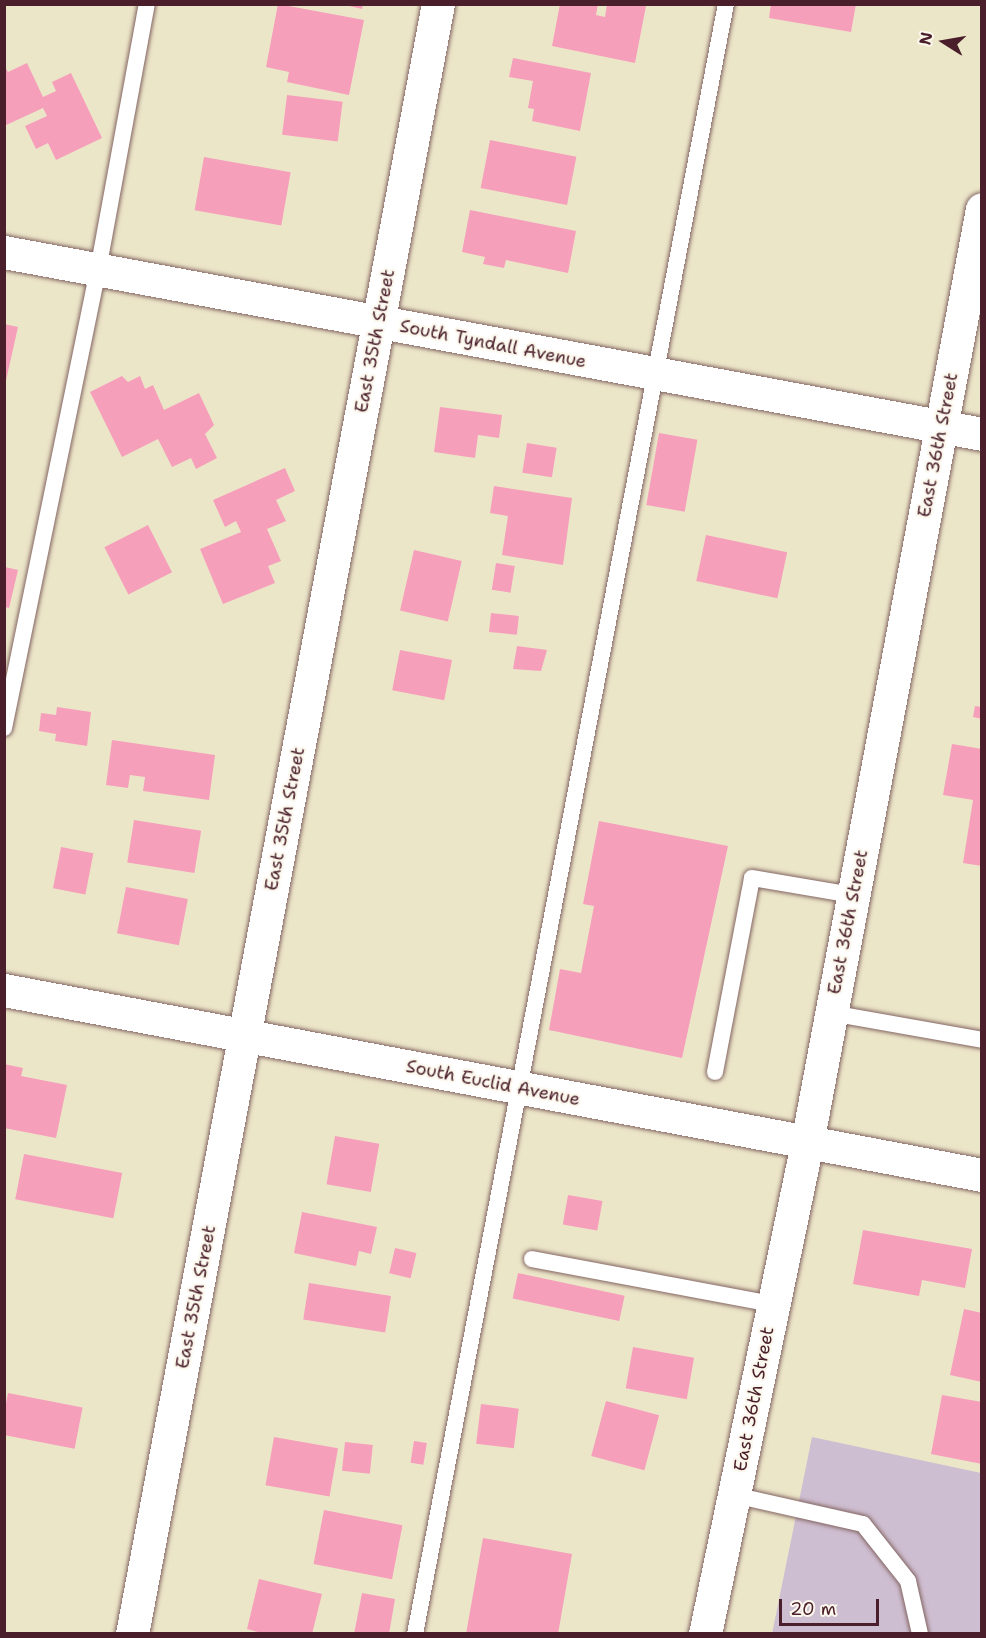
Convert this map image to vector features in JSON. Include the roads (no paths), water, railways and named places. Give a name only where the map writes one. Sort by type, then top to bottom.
[{"type":"street","name":"East 35th Street","points":[[132,1634],[438,4]]},
{"type":"street","name":"East 36th Street","points":[[705,1634],[807,1143],[981,209]]},
{"type":"street","name":"South Tyndall Avenue","points":[[4,252],[981,434]]},
{"type":"street","name":"South Euclid Avenue","points":[[4,990],[981,1175]]},
{"type":"lane","points":[[4,728],[98,270],[147,4]]},
{"type":"lane","points":[[415,1634],[726,4]]},
{"type":"lane","points":[[714,1072],[752,878],[853,895]]},
{"type":"lane","points":[[831,1013],[981,1040]]},
{"type":"lane","points":[[532,1259],[773,1304]]},
{"type":"lane","points":[[734,1495],[863,1524],[909,1581],[920,1634]]}]
